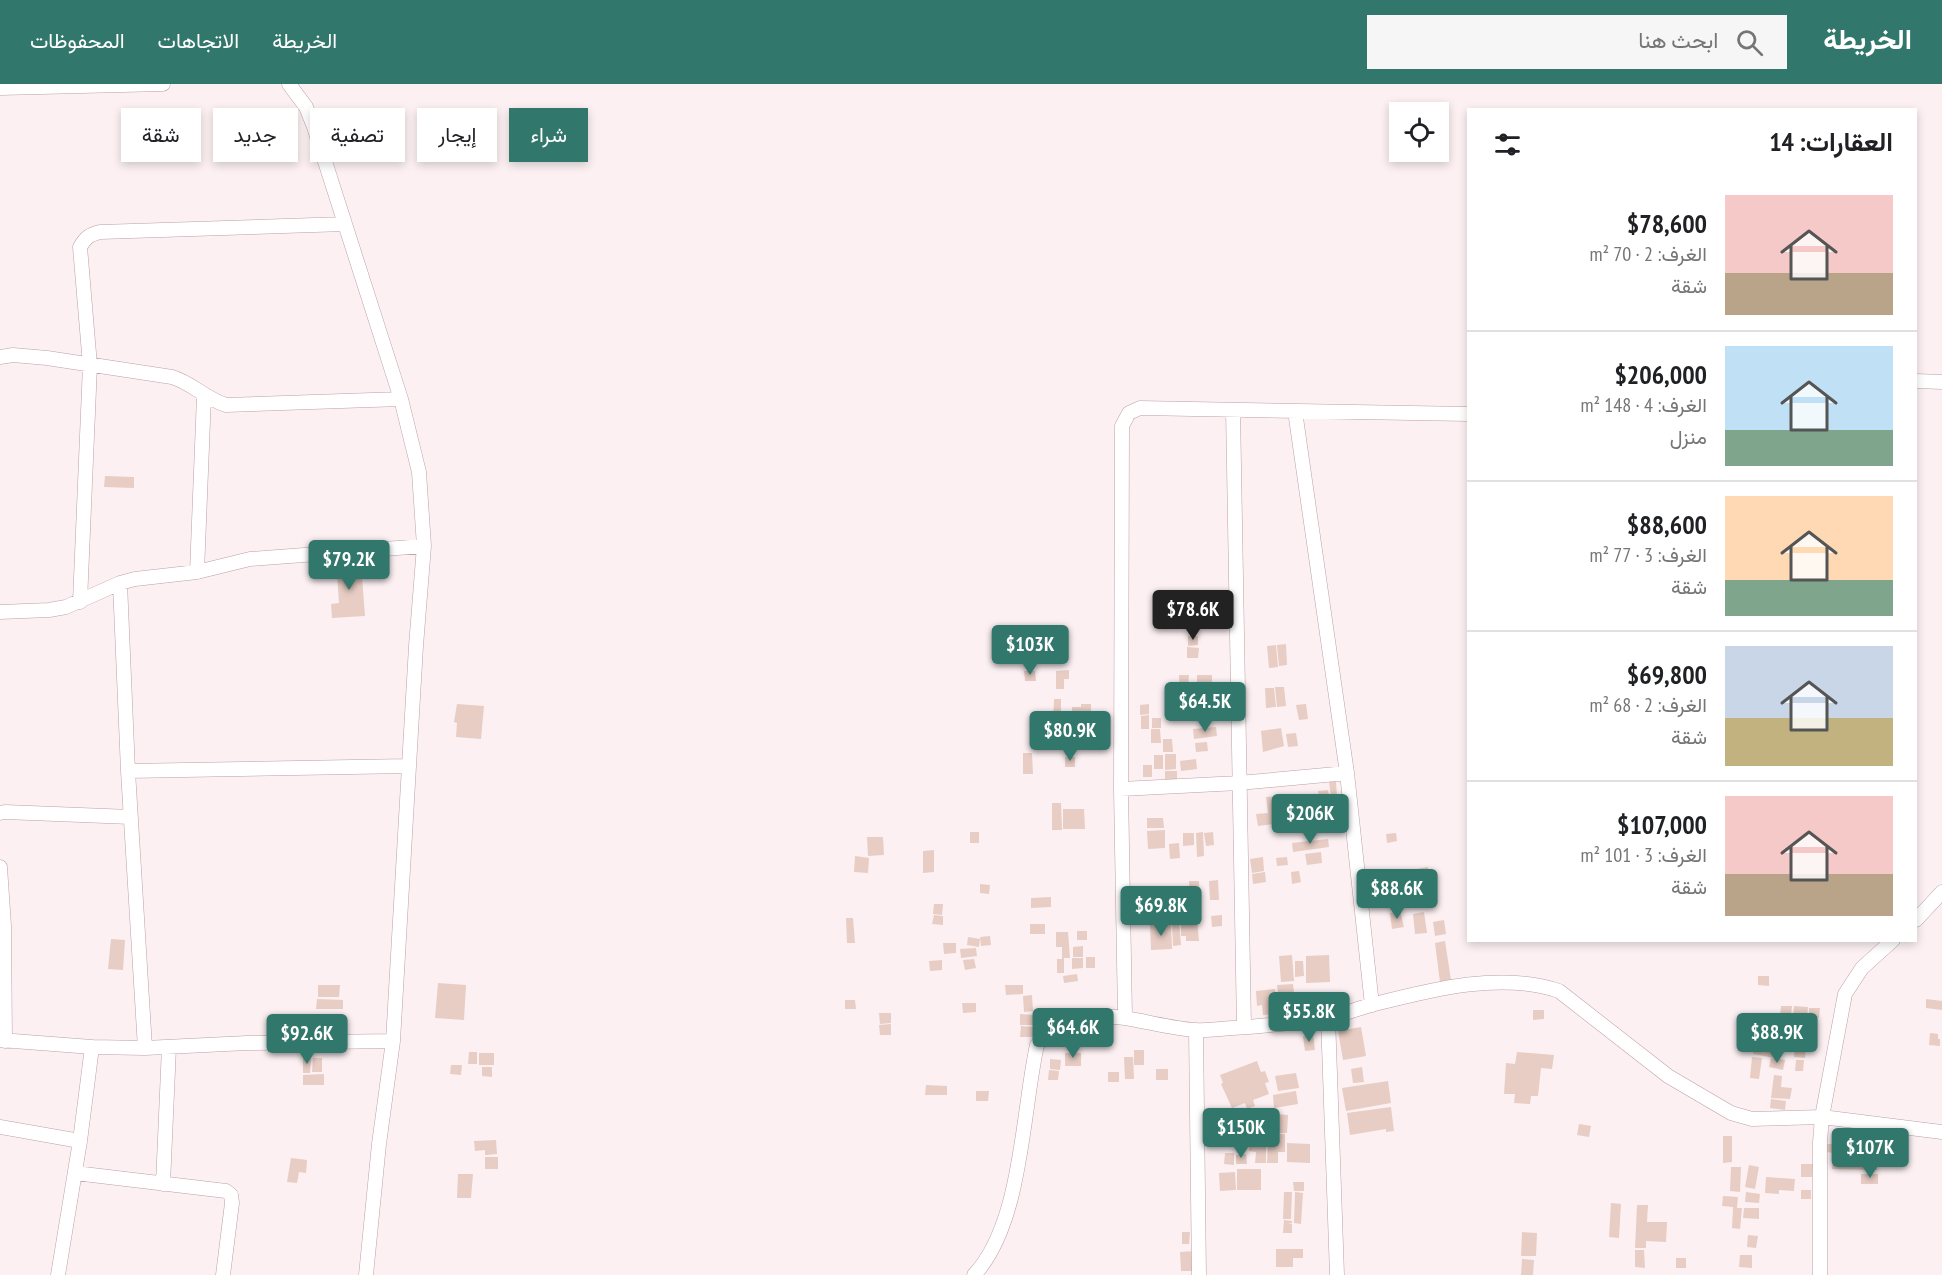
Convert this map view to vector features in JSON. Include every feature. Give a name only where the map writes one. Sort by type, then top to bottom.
[{"type":"street","points":[[0,88],[115,87],[164,84]]},
{"type":"street","points":[[289,84],[306,107],[314,127],[401,399],[419,472],[424,546],[408,766],[393,1041],[379,1144],[366,1275]]},
{"type":"street","points":[[80,602],[90,365],[80,247],[89,235],[100,232],[345,224]]},
{"type":"street","points":[[0,357],[47,358],[172,377],[191,384],[204,396],[226,405],[401,399]]},
{"type":"street","points":[[1917,381],[1942,382]]},
{"type":"street","points":[[197,572],[204,396]]},
{"type":"street","points":[[1125,1017],[1121,789],[1122,426],[1129,413],[1140,408],[1467,414]]},
{"type":"street","points":[[1233,410],[1244,1027]]},
{"type":"street","points":[[1295,411],[1347,773],[1372,1005]]},
{"type":"street","points":[[0,612],[66,607],[120,583],[135,579],[197,572],[250,559],[424,546]]},
{"type":"street","points":[[120,583],[128,771],[145,1048]]},
{"type":"street","points":[[128,771],[408,766]]},
{"type":"street","points":[[1121,789],[1239,783],[1347,773]]},
{"type":"street","points":[[0,813],[131,817]]},
{"type":"street","points":[[0,867],[4,926],[3,1041],[145,1048],[247,1043],[393,1041]]},
{"type":"street","points":[[1917,919],[1942,892]]},
{"type":"street","points":[[1820,1275],[1822,1117],[1845,994],[1862,969],[1891,942]]},
{"type":"street","points":[[974,1275],[982,1267],[996,1243],[1010,1198],[1037,1045],[1046,1034],[1066,1022],[1091,1016],[1125,1017],[1196,1030],[1244,1027],[1328,1017],[1444,989],[1489,982],[1539,984],[1559,991],[1668,1076],[1731,1113],[1752,1119],[1822,1117],[1942,1131]]},
{"type":"street","points":[[1328,1017],[1337,1275]]},
{"type":"street","points":[[1196,1030],[1199,1275]]},
{"type":"street","points":[[58,1275],[80,1141],[92,1047]]},
{"type":"street","points":[[163,1184],[169,1047]]},
{"type":"street","points":[[0,1127],[80,1141]]},
{"type":"street","points":[[75,1173],[226,1191],[231,1195],[232,1203],[223,1275]]},
{"type":"building","points":[[105,476],[134,477],[134,488],[104,487]]},
{"type":"building","points":[[361,564],[365,616],[332,618],[331,604],[339,603],[337,575],[328,576],[328,567]]},
{"type":"building","points":[[1188,636],[1198,636],[1198,645],[1188,646]]},
{"type":"building","points":[[1286,644],[1287,665],[1279,666],[1277,645]]},
{"type":"building","points":[[1276,645],[1278,667],[1269,668],[1267,646]]},
{"type":"building","points":[[1187,647],[1199,648],[1198,658],[1187,658]]},
{"type":"building","points":[[1069,670],[1069,679],[1064,679],[1064,689],[1056,689],[1056,671]]},
{"type":"building","points":[[1024,671],[1035,671],[1036,681],[1025,681]]},
{"type":"building","points":[[1179,675],[1189,675],[1187,700],[1180,700]]},
{"type":"building","points":[[1197,675],[1212,675],[1212,684],[1197,684]]},
{"type":"building","points":[[1202,686],[1212,686],[1212,696],[1202,696]]},
{"type":"building","points":[[1275,687],[1284,687],[1286,706],[1277,707]]},
{"type":"building","points":[[1265,688],[1274,688],[1276,707],[1266,708]]},
{"type":"building","points":[[1054,699],[1061,699],[1061,725],[1053,725]]},
{"type":"building","points":[[1194,701],[1195,720],[1187,720],[1187,702]]},
{"type":"building","points":[[457,704],[484,706],[481,739],[456,737],[457,723],[454,722]]},
{"type":"building","points":[[1081,704],[1091,704],[1091,713],[1080,713],[1081,721],[1072,721],[1072,707],[1081,707]]},
{"type":"building","points":[[1149,704],[1149,714],[1140,715],[1140,705]]},
{"type":"building","points":[[1306,704],[1308,719],[1299,720],[1296,705]]},
{"type":"building","points":[[1082,715],[1093,715],[1093,723],[1082,723]]},
{"type":"building","points":[[1149,715],[1149,729],[1141,729],[1141,716]]},
{"type":"building","points":[[1152,718],[1161,718],[1161,728],[1152,728]]},
{"type":"building","points":[[1036,719],[1052,719],[1052,743],[1036,743]]},
{"type":"building","points":[[1216,727],[1217,736],[1194,739],[1193,729]]},
{"type":"building","points":[[1281,728],[1284,746],[1263,752],[1261,731]]},
{"type":"building","points":[[1151,729],[1160,729],[1161,743],[1151,743]]},
{"type":"building","points":[[1296,733],[1298,746],[1288,747],[1286,734]]},
{"type":"building","points":[[1064,735],[1077,735],[1077,744],[1064,744]]},
{"type":"building","points":[[1163,739],[1172,739],[1173,752],[1163,752]]},
{"type":"building","points":[[1207,742],[1208,751],[1196,752],[1195,743]]},
{"type":"building","points":[[1023,753],[1032,753],[1033,774],[1023,774]]},
{"type":"building","points":[[1165,754],[1176,754],[1176,769],[1165,770]]},
{"type":"building","points":[[1154,755],[1163,755],[1163,769],[1154,769]]},
{"type":"building","points":[[1065,757],[1075,757],[1075,767],[1065,767]]},
{"type":"building","points":[[1196,759],[1197,769],[1181,771],[1180,761]]},
{"type":"building","points":[[1143,765],[1152,765],[1152,777],[1143,777]]},
{"type":"building","points":[[1165,771],[1177,771],[1177,780],[1165,780]]},
{"type":"building","points":[[1329,782],[1336,782],[1337,796],[1331,797]]},
{"type":"building","points":[[1328,790],[1330,801],[1320,803],[1318,791]]},
{"type":"building","points":[[1279,796],[1282,823],[1258,826],[1256,814],[1268,813],[1266,797]]},
{"type":"building","points":[[1052,803],[1061,803],[1062,830],[1052,830]]},
{"type":"building","points":[[1331,806],[1334,830],[1309,833],[1307,809]]},
{"type":"building","points":[[1063,809],[1084,809],[1085,829],[1063,829]]},
{"type":"building","points":[[1147,818],[1163,818],[1164,828],[1147,828]]},
{"type":"building","points":[[1165,830],[1165,848],[1148,849],[1147,831]]},
{"type":"building","points":[[970,832],[979,832],[979,843],[970,843]]},
{"type":"building","points":[[1203,832],[1204,856],[1197,857],[1196,833]]},
{"type":"building","points":[[1213,832],[1214,845],[1206,846],[1204,833]]},
{"type":"building","points":[[1183,833],[1194,833],[1194,845],[1183,846]]},
{"type":"building","points":[[1396,833],[1397,841],[1387,843],[1386,834]]},
{"type":"building","points":[[867,837],[883,837],[884,855],[868,856]]},
{"type":"building","points":[[1328,839],[1329,847],[1293,852],[1292,843]]},
{"type":"building","points":[[1179,843],[1180,858],[1170,859],[1169,844]]},
{"type":"building","points":[[934,850],[934,872],[923,873],[923,851]]},
{"type":"building","points":[[1321,852],[1322,863],[1307,865],[1305,854]]},
{"type":"building","points":[[855,856],[869,858],[868,873],[854,872]]},
{"type":"building","points":[[1263,857],[1264,871],[1252,873],[1250,859]]},
{"type":"building","points":[[1287,857],[1288,865],[1277,866],[1276,858]]},
{"type":"building","points":[[1428,867],[1429,877],[1395,883],[1394,874]]},
{"type":"building","points":[[1299,871],[1301,882],[1292,884],[1291,872]]},
{"type":"building","points":[[1265,872],[1266,882],[1253,884],[1252,874]]},
{"type":"building","points":[[1218,880],[1219,900],[1210,900],[1209,881]]},
{"type":"building","points":[[1189,881],[1199,881],[1200,901],[1190,901]]},
{"type":"building","points":[[980,884],[990,885],[989,894],[980,893]]},
{"type":"building","points":[[1410,892],[1411,907],[1400,908],[1399,893]]},
{"type":"building","points":[[1051,897],[1051,907],[1031,908],[1031,898]]},
{"type":"building","points":[[934,904],[943,904],[942,915],[933,914]]},
{"type":"building","points":[[1400,911],[1404,927],[1392,929],[1390,913]]},
{"type":"building","points":[[1424,912],[1427,933],[1415,934],[1413,914]]},
{"type":"building","points":[[934,915],[943,916],[943,925],[932,924]]},
{"type":"building","points":[[1222,915],[1222,926],[1212,927],[1211,916]]},
{"type":"building","points":[[846,918],[853,918],[855,943],[847,943]]},
{"type":"building","points":[[1197,918],[1199,941],[1186,941],[1186,936],[1181,936],[1181,919]]},
{"type":"building","points":[[1444,920],[1446,934],[1435,936],[1433,922]]},
{"type":"building","points":[[1179,921],[1181,945],[1173,946],[1172,922]]},
{"type":"building","points":[[1030,924],[1045,924],[1045,934],[1030,934]]},
{"type":"building","points":[[1171,924],[1172,949],[1151,950],[1150,925]]},
{"type":"building","points":[[1077,931],[1087,931],[1087,940],[1077,940]]},
{"type":"building","points":[[1056,932],[1068,932],[1070,958],[1064,958],[1064,973],[1057,973],[1057,959],[1062,959],[1062,947],[1056,947]]},
{"type":"building","points":[[990,936],[991,945],[981,946],[980,937]]},
{"type":"building","points":[[968,937],[980,939],[979,947],[967,945]]},
{"type":"building","points":[[111,939],[125,940],[123,970],[108,969]]},
{"type":"building","points":[[1445,941],[1451,980],[1440,982],[1435,943]]},
{"type":"building","points":[[943,943],[956,943],[956,953],[944,954]]},
{"type":"building","points":[[1083,946],[1083,957],[1073,957],[1073,947]]},
{"type":"building","points":[[976,948],[977,956],[961,958],[960,949]]},
{"type":"building","points":[[1292,955],[1294,981],[1281,982],[1279,956]]},
{"type":"building","points":[[1329,955],[1330,982],[1306,983],[1306,956]]},
{"type":"building","points":[[1086,957],[1095,957],[1095,968],[1086,968]]},
{"type":"building","points":[[1072,958],[1083,958],[1083,968],[1072,969]]},
{"type":"building","points":[[974,959],[976,968],[965,970],[963,960]]},
{"type":"building","points":[[942,960],[942,970],[930,971],[929,961]]},
{"type":"building","points":[[1295,961],[1303,961],[1304,976],[1295,977]]},
{"type":"building","points":[[1077,974],[1078,981],[1064,983],[1063,976]]},
{"type":"building","points":[[1758,976],[1769,976],[1769,986],[1758,985]]},
{"type":"building","points":[[438,983],[466,985],[464,1020],[435,1018]]},
{"type":"building","points":[[1293,984],[1294,993],[1278,995],[1277,985]]},
{"type":"building","points":[[318,985],[340,985],[339,997],[318,997]]},
{"type":"building","points":[[1005,985],[1023,985],[1023,994],[1006,995]]},
{"type":"building","points":[[1275,989],[1277,1004],[1271,1004],[1273,1014],[1263,1015],[1262,1005],[1257,1006],[1256,991]]},
{"type":"building","points":[[1032,995],[1033,1011],[1024,1012],[1023,996]]},
{"type":"building","points":[[317,999],[343,1000],[343,1009],[316,1009]]},
{"type":"building","points":[[1926,999],[1942,1001],[1942,1010],[1926,1008]]},
{"type":"building","points":[[845,1000],[855,1000],[856,1009],[845,1009]]},
{"type":"building","points":[[962,1003],[976,1003],[976,1012],[963,1013]]},
{"type":"building","points":[[1781,1006],[1792,1006],[1791,1016],[1780,1016]]},
{"type":"building","points":[[1794,1006],[1808,1007],[1807,1018],[1793,1017]]},
{"type":"building","points":[[1809,1008],[1820,1008],[1819,1018],[1809,1018]]},
{"type":"building","points":[[1533,1010],[1544,1010],[1544,1019],[1533,1020]]},
{"type":"building","points":[[879,1013],[891,1013],[891,1023],[880,1024]]},
{"type":"building","points":[[1020,1014],[1034,1015],[1034,1025],[1020,1025]]},
{"type":"building","points":[[1764,1015],[1773,1015],[1773,1033],[1764,1033]]},
{"type":"building","points":[[891,1024],[891,1035],[880,1035],[879,1025]]},
{"type":"building","points":[[1021,1026],[1034,1027],[1034,1037],[1020,1037]]},
{"type":"building","points":[[1361,1027],[1366,1056],[1343,1060],[1338,1031]]},
{"type":"building","points":[[1930,1033],[1938,1034],[1940,1046],[1929,1045]]},
{"type":"building","points":[[1313,1035],[1315,1050],[1305,1051],[1303,1036]]},
{"type":"building","points":[[1755,1044],[1782,1049],[1780,1059],[1753,1054]]},
{"type":"building","points":[[1795,1046],[1806,1047],[1805,1058],[1794,1057]]},
{"type":"building","points":[[1134,1050],[1144,1050],[1144,1065],[1134,1065]]},
{"type":"building","points":[[469,1052],[477,1052],[477,1064],[468,1064]]},
{"type":"building","points":[[1517,1052],[1554,1055],[1552,1069],[1541,1068],[1538,1096],[1531,1096],[1530,1104],[1514,1103],[1515,1094],[1504,1094],[1506,1063],[1515,1064]]},
{"type":"building","points":[[479,1053],[494,1053],[494,1065],[479,1065]]},
{"type":"building","points":[[1065,1053],[1081,1053],[1081,1066],[1065,1066]]},
{"type":"building","points":[[1124,1057],[1133,1057],[1134,1079],[1125,1079]]},
{"type":"building","points":[[1752,1057],[1762,1058],[1759,1079],[1750,1078]]},
{"type":"building","points":[[303,1058],[311,1058],[310,1073],[303,1073]]},
{"type":"building","points":[[313,1058],[322,1058],[322,1072],[312,1072]]},
{"type":"building","points":[[1771,1058],[1785,1060],[1783,1070],[1769,1067]]},
{"type":"building","points":[[1050,1059],[1061,1060],[1060,1070],[1050,1069]]},
{"type":"building","points":[[1796,1060],[1804,1060],[1803,1071],[1795,1071]]},
{"type":"building","points":[[1257,1061],[1261,1072],[1265,1071],[1269,1082],[1265,1083],[1269,1094],[1253,1100],[1255,1106],[1247,1109],[1245,1103],[1232,1108],[1221,1084],[1223,1083],[1220,1075]]},
{"type":"building","points":[[451,1065],[462,1065],[461,1075],[450,1074]]},
{"type":"building","points":[[482,1067],[492,1067],[492,1077],[482,1076]]},
{"type":"building","points":[[1362,1067],[1364,1082],[1353,1083],[1351,1069]]},
{"type":"building","points":[[1156,1069],[1168,1069],[1168,1080],[1156,1080]]},
{"type":"building","points":[[1049,1070],[1059,1071],[1058,1080],[1048,1080]]},
{"type":"building","points":[[1108,1072],[1119,1072],[1119,1082],[1108,1082]]},
{"type":"building","points":[[1296,1073],[1299,1088],[1278,1091],[1275,1076]]},
{"type":"building","points":[[324,1074],[324,1085],[303,1085],[303,1075]]},
{"type":"building","points":[[1774,1075],[1782,1076],[1781,1087],[1792,1088],[1790,1099],[1771,1098]]},
{"type":"building","points":[[1388,1081],[1391,1103],[1346,1111],[1342,1088]]},
{"type":"building","points":[[926,1085],[947,1086],[947,1095],[925,1095]]},
{"type":"building","points":[[976,1091],[989,1091],[988,1101],[976,1101]]},
{"type":"building","points":[[1296,1091],[1298,1104],[1274,1108],[1273,1095]]},
{"type":"building","points":[[1771,1099],[1786,1101],[1785,1110],[1770,1108]]},
{"type":"building","points":[[1391,1107],[1394,1131],[1386,1132],[1386,1129],[1350,1135],[1347,1113]]},
{"type":"building","points":[[1231,1114],[1246,1115],[1246,1127],[1231,1126]]},
{"type":"building","points":[[1276,1114],[1288,1115],[1287,1133],[1278,1133],[1277,1143],[1279,1143],[1280,1134],[1285,1134],[1285,1152],[1278,1152],[1278,1163],[1267,1163],[1268,1142],[1266,1142],[1266,1163],[1255,1163],[1256,1152],[1249,1151],[1250,1132],[1275,1133]]},
{"type":"building","points":[[1250,1120],[1258,1121],[1258,1131],[1249,1131]]},
{"type":"building","points":[[1579,1124],[1591,1126],[1589,1137],[1577,1135]]},
{"type":"building","points":[[1834,1131],[1878,1132],[1877,1170],[1832,1169],[1833,1153],[1827,1152],[1827,1144],[1833,1144]]},
{"type":"building","points":[[1723,1136],[1732,1136],[1732,1162],[1723,1163]]},
{"type":"building","points":[[496,1140],[497,1154],[485,1155],[485,1150],[475,1151],[474,1141]]},
{"type":"building","points":[[1287,1143],[1310,1144],[1310,1163],[1287,1162]]},
{"type":"building","points":[[1225,1153],[1234,1153],[1234,1165],[1224,1164]]},
{"type":"building","points":[[1246,1154],[1247,1164],[1236,1164],[1236,1155]]},
{"type":"building","points":[[485,1157],[498,1157],[498,1169],[485,1169]]},
{"type":"building","points":[[291,1158],[307,1160],[306,1173],[299,1172],[297,1183],[287,1182]]},
{"type":"building","points":[[1801,1164],[1813,1164],[1812,1177],[1801,1177]]},
{"type":"building","points":[[1749,1165],[1759,1167],[1755,1189],[1745,1187]]},
{"type":"building","points":[[1731,1167],[1741,1167],[1740,1192],[1730,1191]]},
{"type":"building","points":[[1237,1169],[1261,1169],[1261,1190],[1237,1190]]},
{"type":"building","points":[[1235,1172],[1236,1190],[1220,1191],[1219,1173]]},
{"type":"building","points":[[458,1174],[473,1174],[471,1198],[457,1198]]},
{"type":"building","points":[[1861,1174],[1878,1174],[1878,1184],[1861,1184]]},
{"type":"building","points":[[1766,1177],[1795,1179],[1794,1191],[1779,1190],[1779,1194],[1765,1193]]},
{"type":"building","points":[[1293,1182],[1304,1182],[1304,1191],[1294,1191]]},
{"type":"building","points":[[1801,1190],[1811,1190],[1811,1199],[1801,1199]]},
{"type":"building","points":[[1284,1192],[1292,1192],[1291,1219],[1283,1219]]},
{"type":"building","points":[[1295,1192],[1303,1193],[1301,1224],[1294,1223]]},
{"type":"building","points":[[1746,1192],[1760,1194],[1759,1203],[1745,1202]]},
{"type":"building","points":[[1723,1196],[1738,1197],[1737,1208],[1742,1208],[1740,1229],[1732,1228],[1733,1207],[1722,1206]]},
{"type":"building","points":[[1611,1203],[1621,1204],[1619,1238],[1609,1237]]},
{"type":"building","points":[[1637,1205],[1648,1205],[1647,1222],[1667,1222],[1666,1242],[1646,1241],[1646,1248],[1635,1248]]},
{"type":"building","points":[[1744,1208],[1759,1208],[1759,1219],[1743,1218]]},
{"type":"building","points":[[1284,1220],[1292,1221],[1288,1223],[1292,1224],[1292,1233],[1283,1233]]},
{"type":"building","points":[[1182,1232],[1190,1232],[1189,1244],[1182,1244]]},
{"type":"building","points":[[1522,1232],[1537,1233],[1536,1256],[1521,1256]]},
{"type":"building","points":[[1748,1235],[1758,1236],[1756,1248],[1747,1247]]},
{"type":"building","points":[[1276,1249],[1303,1249],[1303,1258],[1293,1258],[1293,1267],[1276,1267]]},
{"type":"building","points":[[1635,1250],[1644,1250],[1645,1268],[1635,1267]]},
{"type":"building","points":[[1195,1251],[1196,1271],[1181,1271],[1180,1252]]},
{"type":"building","points":[[1740,1255],[1752,1255],[1752,1268],[1739,1267]]},
{"type":"building","points":[[1676,1258],[1686,1258],[1686,1268],[1676,1268]]},
{"type":"building","points":[[1522,1259],[1534,1260],[1533,1275],[1521,1275]]}]
